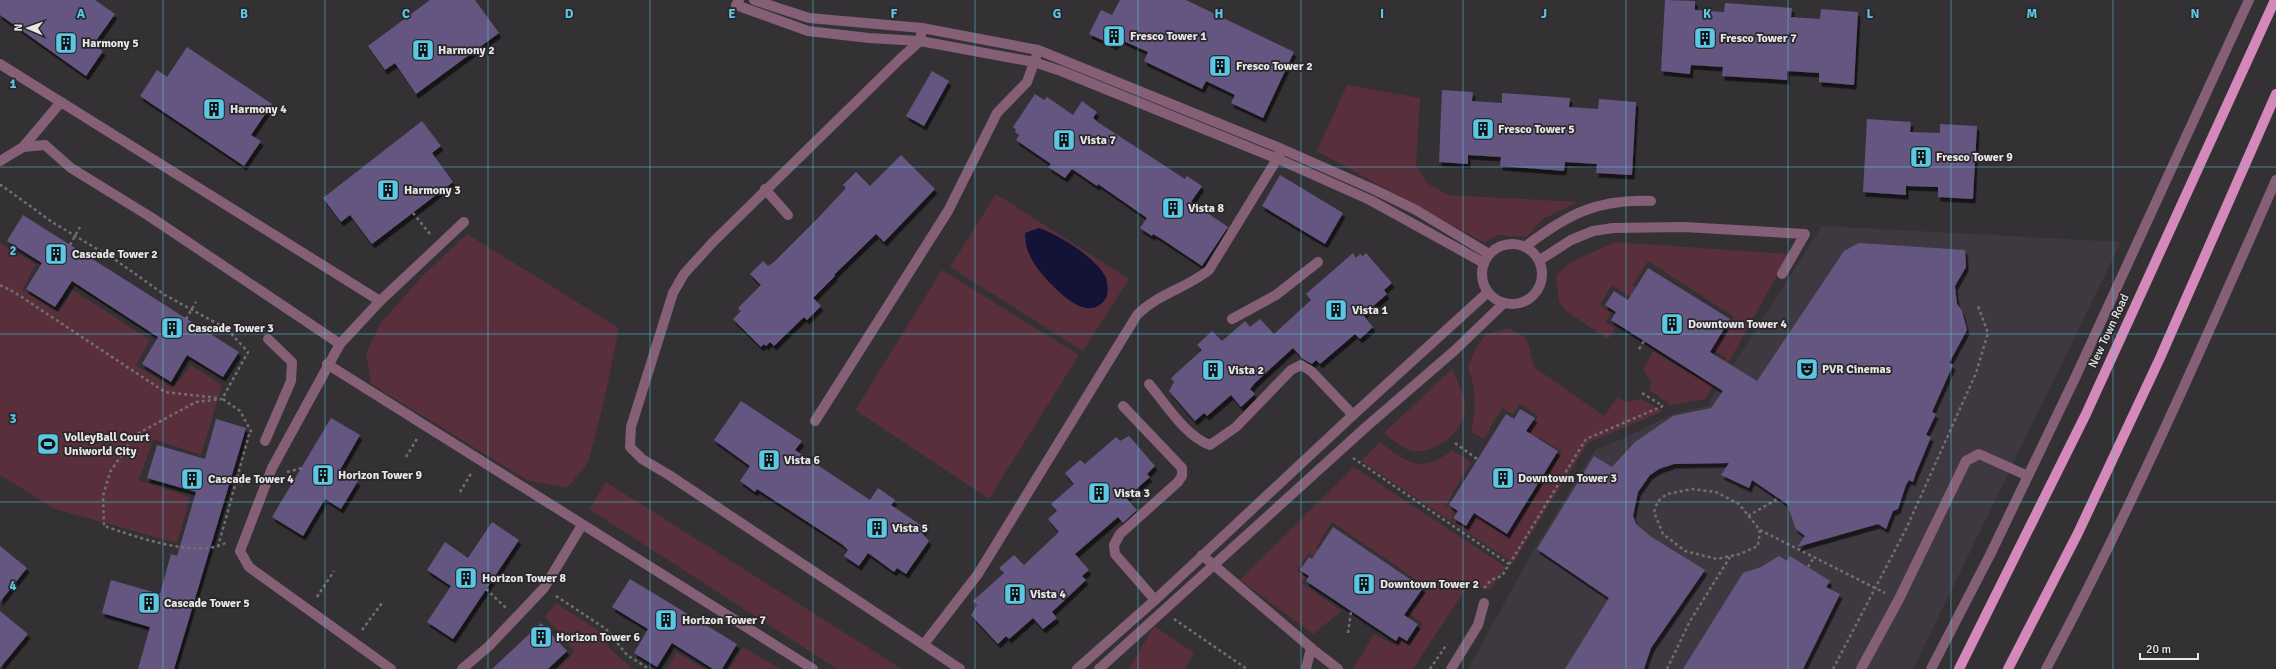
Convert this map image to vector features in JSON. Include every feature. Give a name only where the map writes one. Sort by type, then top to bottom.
[{"type":"main road","name":"New Town Road","points":[[1960,669],[2086,414],[2275,0]]},
{"type":"main road","points":[[2008,669],[2078,534],[2160,358],[2276,94]]},
{"type":"street","points":[[754,0],[809,18],[922,28],[1038,50],[1282,149],[1416,210],[1486,258]]},
{"type":"street","points":[[1931,669],[2028,476],[2076,376],[2132,252],[2142,236],[2249,0]]},
{"type":"street","points":[[737,3],[808,31],[869,38],[920,41],[1034,62],[1061,70],[1278,159],[1370,200],[1486,258]]},
{"type":"street","points":[[922,28],[920,41],[765,189],[684,274],[672,293],[631,428],[630,447],[642,459],[960,669]]},
{"type":"street","points":[[815,421],[948,211],[997,113],[1027,82],[1038,50]]},
{"type":"street","points":[[0,64],[380,301]]},
{"type":"street","points":[[0,161],[23,147],[61,102]]},
{"type":"street","points":[[23,147],[44,146],[71,168],[149,216],[340,344]]},
{"type":"street","points":[[924,644],[978,574],[1138,315],[1148,304],[1177,286],[1200,277],[1209,270],[1278,159],[1282,149]]},
{"type":"street","points":[[2046,669],[2082,602],[2192,370],[2276,180]]},
{"type":"street","points":[[765,189],[788,215]]},
{"type":"street","points":[[1526,246],[1550,228],[1588,208],[1626,200],[1651,201]]},
{"type":"street","points":[[391,669],[249,567],[240,551],[272,468],[327,364],[340,344],[380,301],[464,222]]},
{"type":"street","points":[[1540,260],[1571,240],[1593,232],[1613,228],[1684,227],[1805,234],[1782,274]]},
{"type":"street","points":[[1516,243],[1526,246],[1540,260],[1543,270],[1539,289],[1532,297],[1514,304],[1504,303],[1488,292],[1483,283],[1486,258],[1497,247],[1506,244],[1516,243]]},
{"type":"street","points":[[1232,319],[1276,295],[1318,262]]},
{"type":"street","points":[[1077,669],[1155,600],[1202,554],[1355,412],[1488,292]]},
{"type":"street","points":[[1100,669],[1371,422],[1454,351],[1504,303]]},
{"type":"street","points":[[265,441],[290,381],[292,362],[268,339]]},
{"type":"street","points":[[327,364],[813,669]]},
{"type":"street","points":[[1149,384],[1184,426],[1202,442],[1210,445],[1236,427],[1291,370],[1301,365],[1311,371],[1355,412],[1371,422]]},
{"type":"street","points":[[1123,406],[1182,468],[1182,476],[1178,482],[1120,534],[1114,546],[1115,554],[1155,600]]},
{"type":"street","points":[[1861,669],[1899,599],[1966,461],[1979,454],[2028,476]]},
{"type":"street","points":[[462,669],[489,646],[544,588],[582,525]]},
{"type":"street","points":[[1202,554],[1213,566],[1338,669]]},
{"type":"street","points":[[1451,669],[1478,625],[1484,603]]},
{"type":"street","points":[[1306,669],[1311,648]]},
{"type":"path","points":[[0,186],[1,185],[52,222],[191,310],[227,329],[248,352],[222,399]]},
{"type":"path","points":[[413,213],[425,228]]},
{"type":"path","points":[[70,245],[80,227]]},
{"type":"path","points":[[0,285],[14,292],[165,392],[222,399],[240,410],[254,436]]},
{"type":"path","points":[[186,319],[196,302]]},
{"type":"path","points":[[1833,669],[1906,527],[1976,373],[1988,333],[1978,306]]},
{"type":"path","points":[[1639,349],[1644,341]]},
{"type":"path","points":[[1482,592],[1491,580],[1502,576],[1586,439],[1663,406],[1642,393]]},
{"type":"path","points":[[222,399],[196,402],[135,435],[110,472],[103,496],[104,526],[162,543],[195,548],[218,548],[231,540]]},
{"type":"path","points":[[406,457],[425,425]]},
{"type":"path","points":[[218,548],[251,430]]},
{"type":"path","points":[[1455,443],[1477,459]]},
{"type":"path","points":[[1341,450],[1509,564]]},
{"type":"path","points":[[460,492],[479,459]]},
{"type":"path","points":[[284,473],[302,468]]},
{"type":"path","points":[[230,481],[242,485]]},
{"type":"path","points":[[1760,530],[1758,546],[1730,557],[1717,559],[1685,551],[1663,534],[1654,512],[1658,501],[1667,494],[1692,489],[1716,492],[1739,504],[1760,530],[1814,556],[1874,588],[1899,599]]},
{"type":"path","points":[[1748,516],[1779,498]]},
{"type":"path","points":[[1808,567],[1814,556]]},
{"type":"path","points":[[1667,669],[1690,620],[1730,557]]},
{"type":"path","points":[[309,610],[334,571]]},
{"type":"path","points":[[544,588],[606,629],[627,655],[649,669]]},
{"type":"path","points":[[486,589],[494,599]]},
{"type":"path","points":[[354,642],[382,603]]},
{"type":"path","points":[[1164,612],[1247,669]]},
{"type":"path","points":[[1348,633],[1351,612]]},
{"type":"path","points":[[1430,669],[1448,643]]},
{"type":"path","points":[[640,669],[642,665]]},
{"type":"shaded area","points":[[1347,85],[1420,98],[1416,166],[1427,183],[1448,195],[1578,202],[1543,219],[1527,237],[1497,235],[1485,243],[1317,151]]},
{"type":"shaded area","points":[[996,194],[1129,279],[1083,351],[950,267]]},
{"type":"shaded area","points":[[1822,226],[2121,242],[1913,669],[1468,669],[1533,551],[1595,450],[1622,439],[1673,414],[1707,406]]},
{"type":"shaded area","points":[[1039,228],[1066,241],[1095,263],[1102,271],[1107,281],[1108,287],[1106,299],[1104,301],[1097,306],[1089,308],[1082,307],[1067,298],[1048,281],[1032,259],[1025,240],[1025,233]]},
{"type":"shaded area","points":[[467,234],[619,328],[605,397],[588,463],[567,488],[527,480],[371,384],[366,353],[380,324],[423,275]]},
{"type":"shaded area","points":[[1615,242],[1789,254],[1731,358],[1705,399],[1671,405],[1649,390],[1651,381],[1643,370],[1653,351],[1702,380],[1707,371],[1714,376],[1726,358],[1699,341],[1704,333],[1721,342],[1734,317],[1648,261],[1633,285],[1645,295],[1640,303],[1612,285],[1600,305],[1611,313],[1606,322],[1616,328],[1608,339],[1566,311],[1559,302],[1556,275],[1573,261]]},
{"type":"shaded area","points":[[0,243],[36,264],[22,290],[59,312],[73,290],[150,340],[136,365],[173,388],[191,365],[222,385],[201,455],[153,439],[139,480],[190,497],[177,543],[55,509],[0,475]]},
{"type":"shaded area","points":[[942,270],[1079,355],[989,499],[855,410]]},
{"type":"shaded area","points":[[1510,328],[1527,339],[1534,367],[1604,416],[1618,397],[1626,402],[1641,399],[1663,411],[1588,443],[1513,563],[1361,461],[1380,442],[1406,460],[1423,464],[1441,458],[1452,450],[1471,462],[1446,505],[1455,511],[1451,519],[1467,528],[1485,501],[1496,507],[1486,523],[1508,537],[1562,452],[1539,437],[1532,449],[1523,443],[1538,416],[1520,404],[1513,414],[1502,408],[1484,439],[1471,432],[1475,399],[1473,384],[1468,367],[1476,348],[1486,334]]},
{"type":"shaded area","points":[[1452,369],[1460,386],[1465,404],[1461,424],[1455,433],[1437,446],[1427,450],[1416,451],[1406,449],[1384,433]]},
{"type":"shaded area","points":[[1354,467],[1506,567],[1490,590],[1469,584],[1413,669],[1353,669],[1374,634],[1395,645],[1400,639],[1409,645],[1423,624],[1410,614],[1428,588],[1332,522],[1316,548],[1329,556],[1323,564],[1309,553],[1297,571],[1306,577],[1302,583],[1342,611],[1313,634],[1240,580]]},
{"type":"shaded area","points":[[606,482],[902,669],[837,669],[589,509]]},
{"type":"shaded area","points":[[556,603],[602,633],[610,649],[631,667],[629,669],[557,669],[575,651],[545,617]]},
{"type":"shaded area","points":[[1154,626],[1194,653],[1185,669],[1129,669]]},
{"type":"shaded area","points":[[743,647],[780,669],[729,669]]},
{"type":"shaded area","points":[[676,652],[705,669],[667,669]]},
{"type":"building","name":"Harmony 5","points":[[0,0],[95,0],[115,14],[93,45],[103,51],[86,76],[0,15]]},
{"type":"building","name":"Harmony 2","points":[[430,0],[475,0],[499,33],[416,94],[395,63],[385,70],[368,46]]},
{"type":"building","points":[[1120,0],[1186,0],[1294,52],[1263,118],[1231,103],[1235,95],[1206,81],[1202,89],[1144,61],[1148,52],[1119,39],[1115,46],[1089,34],[1101,10],[1112,15]]},
{"type":"building","points":[[1665,0],[1695,1],[1695,10],[1724,12],[1725,3],[1792,8],[1791,17],[1820,19],[1821,9],[1858,12],[1854,85],[1819,82],[1819,73],[1787,71],[1787,80],[1722,76],[1723,67],[1691,65],[1690,74],[1661,71]]},
{"type":"building","name":"Harmony 4","points":[[187,47],[272,104],[251,135],[261,141],[244,166],[140,96],[157,70],[167,77]]},
{"type":"building","points":[[932,71],[949,81],[924,126],[906,116]]},
{"type":"building","points":[[1442,90],[1473,92],[1472,101],[1502,103],[1502,93],[1570,98],[1569,107],[1598,109],[1599,99],[1636,102],[1632,175],[1596,173],[1597,164],[1565,162],[1564,171],[1500,166],[1501,157],[1468,155],[1468,164],[1439,162]]},
{"type":"building","points":[[1035,94],[1044,100],[1047,97],[1073,115],[1082,101],[1097,112],[1093,118],[1099,123],[1185,179],[1187,176],[1202,186],[1191,202],[1228,227],[1202,266],[1160,238],[1153,234],[1152,236],[1140,228],[1147,218],[1098,184],[1097,186],[1072,169],[1065,178],[1048,167],[1051,164],[1016,140],[1019,135],[1015,132],[1016,130],[1013,127]]},
{"type":"building","name":"Fresco Tower 9","points":[[1867,119],[1911,122],[1910,132],[1940,133],[1940,124],[1977,126],[1973,199],[1938,197],[1938,187],[1906,186],[1906,195],[1863,192]]},
{"type":"building","name":"Harmony 3","points":[[422,121],[441,146],[432,153],[453,182],[372,244],[350,215],[341,222],[323,198]]},
{"type":"building","points":[[901,155],[935,189],[884,242],[876,234],[834,275],[835,276],[813,298],[821,306],[807,320],[804,317],[774,346],[770,342],[766,346],[764,344],[761,347],[733,319],[741,311],[738,308],[761,285],[750,274],[763,261],[768,266],[774,262],[846,188],[843,185],[856,172],[870,186]]},
{"type":"building","points":[[1280,175],[1343,213],[1325,244],[1262,206]]},
{"type":"building","points":[[23,215],[239,352],[223,377],[187,355],[171,382],[142,364],[158,337],[72,281],[55,307],[26,289],[42,263],[7,241]]},
{"type":"building","points":[[1859,243],[1965,250],[1966,267],[1955,286],[1957,304],[1962,311],[1967,330],[1949,363],[1953,365],[1932,412],[1936,414],[1926,435],[1931,437],[1913,482],[1909,480],[1906,485],[1898,509],[1893,511],[1886,529],[1878,524],[1797,547],[1805,536],[1796,529],[1787,504],[1752,480],[1749,488],[1721,475],[1729,463],[1674,464],[1659,469],[1650,475],[1638,492],[1633,516],[1636,524],[1650,536],[1705,570],[1651,648],[1644,669],[1565,669],[1609,598],[1537,549],[1594,456],[1612,467],[1635,442],[1673,416],[1711,408],[1723,391],[1611,320],[1616,312],[1605,305],[1614,291],[1628,300],[1648,268],[1730,319],[1710,352],[1757,381],[1844,251]]},
{"type":"building","points":[[1353,253],[1356,258],[1360,254],[1363,256],[1366,253],[1392,283],[1384,290],[1387,294],[1363,315],[1373,327],[1360,339],[1355,334],[1320,364],[1316,360],[1312,364],[1303,359],[1293,348],[1255,383],[1250,389],[1255,394],[1241,407],[1231,395],[1207,416],[1204,413],[1195,421],[1169,391],[1174,382],[1171,378],[1202,350],[1197,345],[1212,331],[1222,341],[1245,321],[1250,327],[1260,319],[1274,334],[1311,300],[1306,294]]},
{"type":"building","points":[[741,401],[802,441],[795,450],[870,500],[878,488],[895,500],[891,505],[925,528],[922,533],[929,541],[906,574],[897,568],[894,572],[868,553],[859,566],[844,556],[848,550],[843,545],[757,489],[755,492],[740,481],[750,466],[714,440]]},
{"type":"building","name":"Downtown Tower 3","points":[[1520,409],[1535,418],[1526,431],[1558,451],[1507,534],[1474,513],[1466,526],[1453,518],[1458,511],[1449,505],[1506,414],[1514,419]]},
{"type":"building","name":"Horizon Tower 9","points":[[331,418],[360,435],[340,470],[358,481],[341,509],[325,499],[303,536],[272,517]]},
{"type":"building","points":[[216,419],[246,428],[174,669],[138,669],[150,627],[102,613],[111,580],[160,594],[171,554],[177,556],[196,492],[147,478],[157,445],[205,459]]},
{"type":"building","points":[[1129,436],[1155,466],[1147,474],[1150,477],[1126,498],[1137,510],[1123,523],[1118,517],[1075,554],[1089,570],[1082,576],[1086,580],[1052,612],[1057,618],[1043,629],[1033,618],[1009,639],[1006,636],[998,644],[971,615],[977,605],[973,601],[1004,573],[999,568],[1014,555],[1024,565],[1059,532],[1048,519],[1057,511],[1051,504],[1074,484],[1065,473],[1080,460],[1085,464],[1116,437],[1120,441]]},
{"type":"building","name":"Horizon Tower 8","points":[[492,522],[519,540],[453,639],[427,622],[451,586],[427,570],[445,542],[468,558]]},
{"type":"building","name":"Downtown Tower 2","points":[[1333,527],[1423,588],[1404,615],[1418,624],[1407,641],[1399,636],[1396,641],[1306,581],[1309,576],[1300,570],[1309,557],[1312,559]]},
{"type":"building","points":[[0,546],[27,568],[0,602]]},
{"type":"building","points":[[1779,556],[1787,561],[1790,556],[1819,574],[1830,581],[1826,587],[1840,594],[1803,669],[1683,669],[1743,573],[1761,567]]},
{"type":"building","name":"Horizon Tower 7","points":[[630,579],[737,644],[722,669],[713,669],[672,643],[657,667],[634,653],[648,629],[612,607]]},
{"type":"building","points":[[0,611],[28,634],[0,668]]},
{"type":"building","name":"Horizon Tower 6","points":[[541,623],[567,651],[548,669],[492,669]]},
{"type":"place","name":"Fresco Tower 1","points":[[1114,36]]},
{"type":"place","name":"Fresco Tower 7","points":[[1705,38]]},
{"type":"place","name":"Harmony 5","points":[[66,43]]},
{"type":"place","name":"Harmony 2","points":[[423,50]]},
{"type":"place","name":"Fresco Tower 2","points":[[1220,66]]},
{"type":"place","name":"Harmony 4","points":[[214,109]]},
{"type":"place","name":"Fresco Tower 5","points":[[1483,129]]},
{"type":"place","name":"Vista 7","points":[[1064,140]]},
{"type":"place","name":"Fresco Tower 9","points":[[1921,157]]},
{"type":"place","name":"Harmony 3","points":[[388,190]]},
{"type":"place","name":"Vista 8","points":[[1173,208]]},
{"type":"place","name":"Cascade Tower 2","points":[[56,254]]},
{"type":"place","name":"Vista 1","points":[[1336,310]]},
{"type":"place","name":"Downtown Tower 4","points":[[1672,324]]},
{"type":"place","name":"Cascade Tower 3","points":[[172,328]]},
{"type":"place","name":"PVR Cinemas","points":[[1807,369]]},
{"type":"place","name":"Vista 2","points":[[1213,370]]},
{"type":"place","name":"VolleyBall Court Uniworld City","points":[[48,444]]},
{"type":"place","name":"Vista 6","points":[[769,460]]},
{"type":"place","name":"Horizon Tower 9","points":[[323,475]]},
{"type":"place","name":"Downtown Tower 3","points":[[1503,478]]},
{"type":"place","name":"Cascade Tower 4","points":[[192,479]]},
{"type":"place","name":"Vista 3","points":[[1099,493]]},
{"type":"place","name":"Vista 5","points":[[877,528]]},
{"type":"place","name":"Horizon Tower 8","points":[[466,578]]},
{"type":"place","name":"Downtown Tower 2","points":[[1364,584]]},
{"type":"place","name":"Vista 4","points":[[1015,594]]},
{"type":"place","name":"Cascade Tower 5","points":[[149,603]]},
{"type":"place","name":"Horizon Tower 7","points":[[666,620]]},
{"type":"place","name":"Horizon Tower 6","points":[[541,637]]}]
